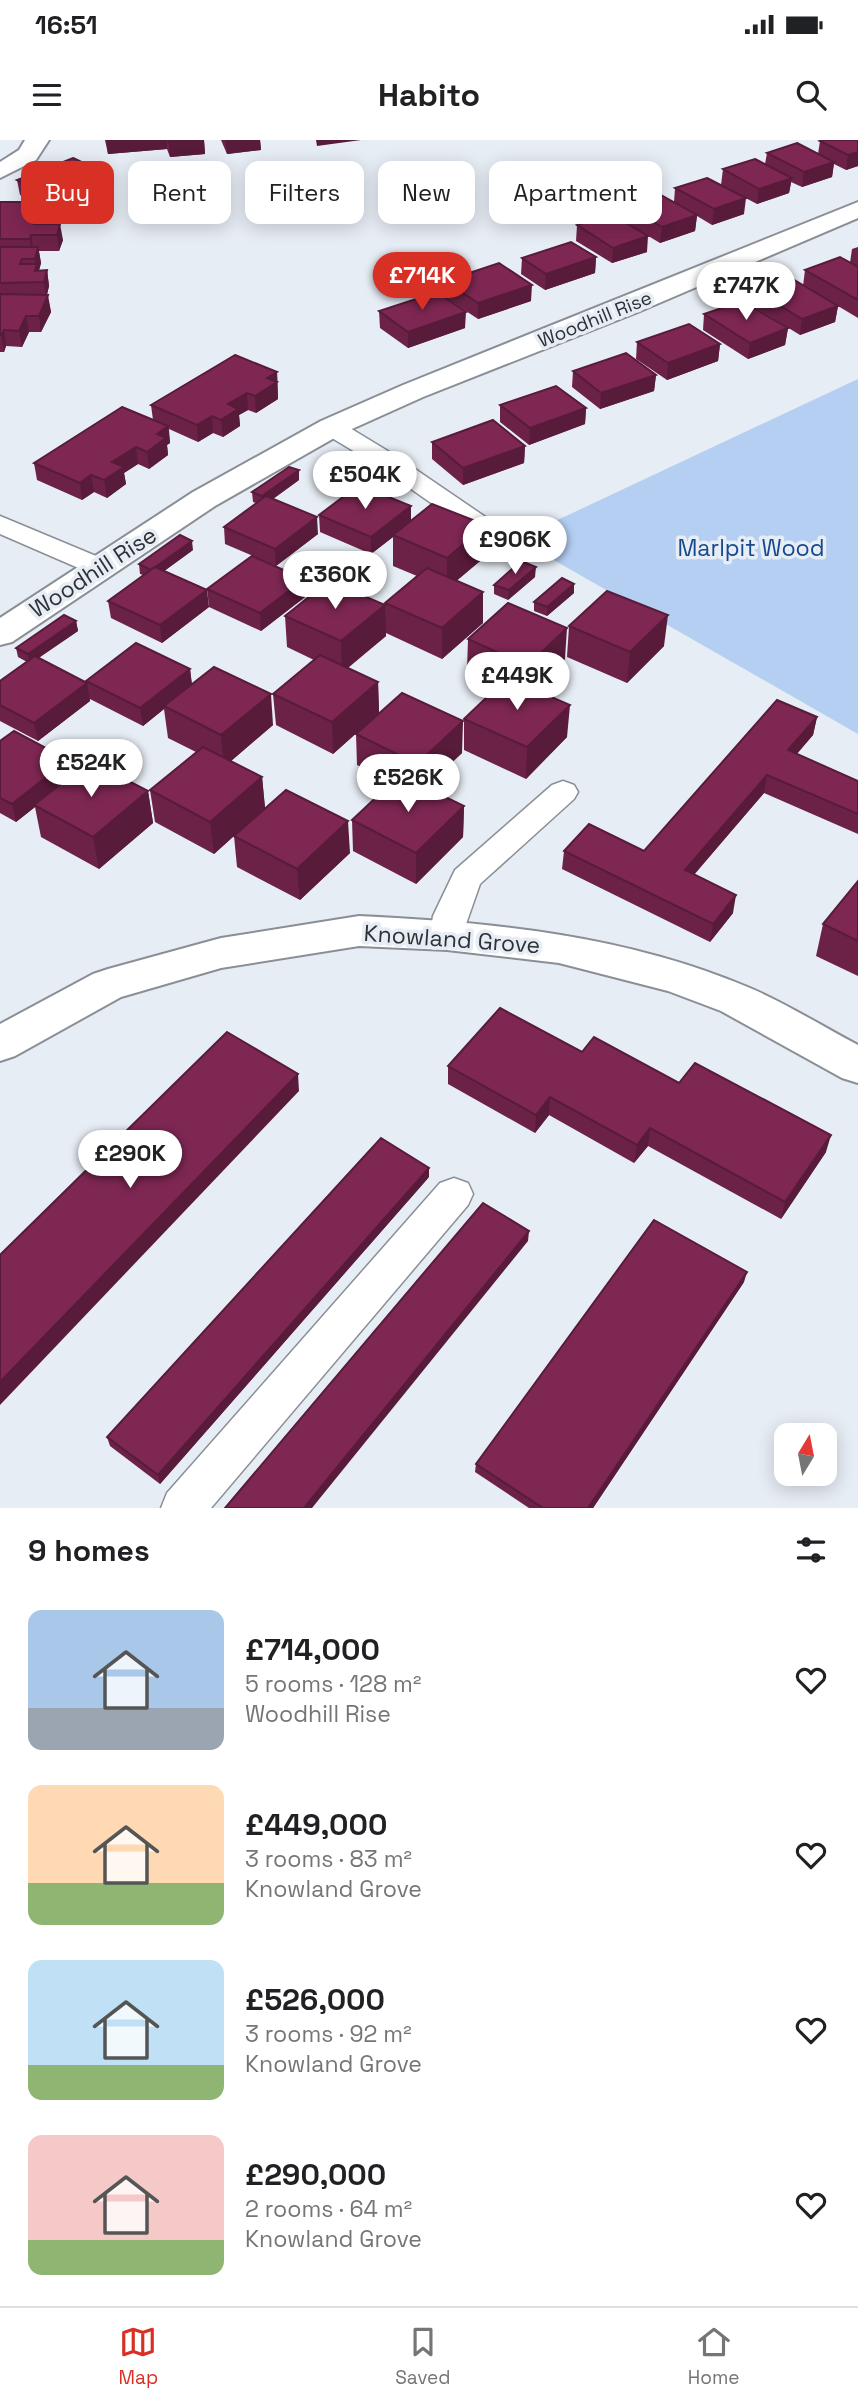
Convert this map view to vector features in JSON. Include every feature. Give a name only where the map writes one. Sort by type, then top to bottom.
[{"type":"street","points":[[0,172],[21,161],[35,147],[37,140]]},
{"type":"street","name":"Woodhill Rise","points":[[0,634],[99,567],[268,461],[331,428],[389,401],[711,273],[858,209]]},
{"type":"street","name":"Knowland Grove","points":[[0,1044],[108,985],[221,953],[359,930],[447,935],[559,948],[676,977],[736,1000],[858,1066]]},
{"type":"lane","points":[[331,428],[387,461],[497,537]]},
{"type":"lane","points":[[353,485],[387,461]]},
{"type":"lane","points":[[0,524],[99,567]]},
{"type":"lane","points":[[447,935],[450,916],[466,878],[512,841],[563,792]]},
{"type":"lane","points":[[183,1508],[454,1194]]},
{"type":"green space","name":"Marlpit Wood","points":[[858,379],[858,734],[517,539]]},
{"type":"building","points":[[858,140],[858,152],[848,155],[820,141]]},
{"type":"building","points":[[797,143],[834,162],[804,172],[767,153]]},
{"type":"building","points":[[755,159],[792,178],[759,189],[723,169]]},
{"type":"building","points":[[707,178],[746,198],[714,209],[675,188]]},
{"type":"building","points":[[662,196],[697,215],[662,227],[657,224],[662,224]]},
{"type":"building","points":[[0,202],[21,202],[21,224],[60,224],[57,235],[31,235],[30,239],[0,239]]},
{"type":"building","points":[[628,224],[648,236],[613,248],[577,225]]},
{"type":"building","points":[[571,242],[596,257],[546,274],[522,258]]},
{"type":"building","points":[[0,247],[38,247],[35,259],[22,259],[20,264],[37,264],[35,271],[47,270],[44,282],[0,283]]},
{"type":"building","points":[[840,257],[858,267],[858,300],[805,270]]},
{"type":"building","points":[[499,263],[532,285],[478,303],[445,281]]},
{"type":"building","points":[[791,278],[838,306],[802,319],[756,291]]},
{"type":"building","points":[[437,292],[466,312],[408,332],[379,311]]},
{"type":"building","points":[[0,294],[48,295],[39,316],[26,316],[19,331],[4,330],[0,335]]},
{"type":"building","points":[[742,301],[788,328],[750,343],[704,314]]},
{"type":"building","points":[[689,324],[720,344],[668,363],[637,342]]},
{"type":"building","points":[[626,353],[656,375],[601,393],[573,371]]},
{"type":"building","points":[[235,355],[277,372],[267,378],[277,382],[255,396],[247,393],[228,404],[238,409],[221,420],[212,416],[197,425],[151,405]]},
{"type":"building","points":[[556,386],[586,408],[530,428],[500,405]]},
{"type":"building","points":[[122,407],[168,426],[157,434],[166,438],[147,452],[136,447],[112,462],[124,467],[104,480],[91,475],[80,483],[34,463]]},
{"type":"building","points":[[493,420],[525,446],[463,468],[432,442]]},
{"type":"building","points":[[289,467],[299,470],[262,496],[252,492]]},
{"type":"building","points":[[359,485],[411,506],[371,537],[319,515]]},
{"type":"building","points":[[266,496],[317,517],[275,549],[224,527]]},
{"type":"building","points":[[432,504],[486,525],[447,558],[393,535]]},
{"type":"building","points":[[180,535],[192,541],[151,570],[139,564]]},
{"type":"building","points":[[252,556],[304,579],[260,613],[207,589]]},
{"type":"building","points":[[521,561],[536,567],[509,590],[494,585]]},
{"type":"building","points":[[155,567],[207,590],[160,625],[108,601]]},
{"type":"building","points":[[427,568],[483,592],[442,628],[385,603]]},
{"type":"building","points":[[562,578],[574,584],[547,607],[534,602]]},
{"type":"building","points":[[329,581],[385,605],[341,641],[285,616]]},
{"type":"building","points":[[607,591],[668,615],[630,652],[569,626]]},
{"type":"building","points":[[508,603],[567,628],[527,666],[468,639]]},
{"type":"building","points":[[64,615],[76,621],[28,654],[16,648]]},
{"type":"building","points":[[136,643],[190,669],[140,708],[86,681]]},
{"type":"building","points":[[320,655],[378,682],[332,722],[273,694]]},
{"type":"building","points":[[35,656],[87,683],[34,723],[0,705],[0,681]]},
{"type":"building","points":[[214,667],[271,694],[221,735],[164,706]]},
{"type":"building","points":[[507,678],[570,705],[527,747],[464,719]]},
{"type":"building","points":[[402,693],[463,721],[417,764],[356,734]]},
{"type":"building","points":[[777,700],[817,717],[788,750],[858,781],[858,814],[767,775],[685,870],[736,895],[713,924],[564,851],[589,824],[644,851]]},
{"type":"building","points":[[14,731],[68,760],[12,804],[0,798],[0,741]]},
{"type":"building","points":[[203,747],[262,777],[210,822],[150,790]]},
{"type":"building","points":[[90,761],[148,791],[93,837],[34,805]]},
{"type":"building","points":[[400,775],[464,806],[416,853],[352,820]]},
{"type":"building","points":[[286,790],[348,821],[297,869],[234,836]]},
{"type":"building","points":[[858,881],[858,941],[823,924]]},
{"type":"building","points":[[500,1008],[582,1052],[594,1037],[679,1083],[695,1063],[831,1135],[785,1202],[650,1128],[637,1145],[550,1097],[536,1115],[448,1066]]},
{"type":"building","points":[[227,1032],[298,1074],[0,1382],[0,1255]]},
{"type":"building","points":[[381,1138],[429,1168],[158,1475],[107,1437]]},
{"type":"building","points":[[483,1203],[529,1231],[304,1508],[225,1508]]},
{"type":"building","points":[[654,1220],[747,1272],[588,1508],[543,1508],[476,1464]]}]
